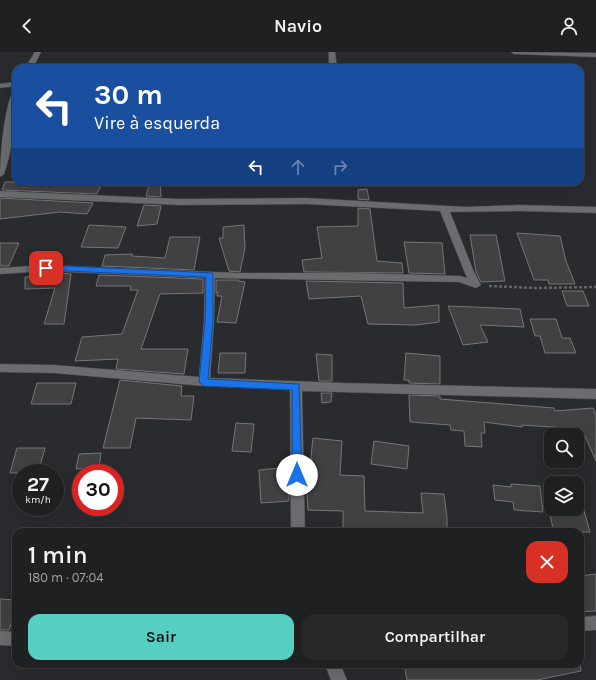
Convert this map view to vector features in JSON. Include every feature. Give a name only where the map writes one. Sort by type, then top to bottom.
[{"type":"street","points":[[32,64],[38,52]]},
{"type":"street","points":[[332,52],[333,64]]},
{"type":"street","points":[[514,52],[596,55]]},
{"type":"street","points":[[0,86],[12,84]]},
{"type":"street","points":[[0,174],[7,153],[12,125]]},
{"type":"street","points":[[0,194],[179,202],[306,201],[444,209],[596,210]]},
{"type":"street","points":[[444,209],[469,272],[476,285]]},
{"type":"street","points":[[0,271],[46,268],[210,275],[460,279],[476,285]]},
{"type":"street","points":[[204,382],[209,321],[210,275]]},
{"type":"street","points":[[0,368],[54,369],[204,382],[596,394]]},
{"type":"street","points":[[296,386],[298,528]]},
{"type":"street","points":[[584,624],[596,623]]},
{"type":"street","points":[[0,638],[12,639]]},
{"type":"street","points":[[334,668],[339,680]]},
{"type":"path","points":[[476,285],[536,288],[596,287]]},
{"type":"building","points":[[5,182],[12,182],[12,186],[23,187],[101,186],[97,194],[2,190]]},
{"type":"building","points":[[149,186],[160,186],[161,197],[146,196]]},
{"type":"building","points":[[367,189],[369,200],[358,199],[358,190]]},
{"type":"building","points":[[0,198],[93,203],[87,214],[60,212],[0,219]]},
{"type":"building","points":[[144,205],[161,206],[157,224],[137,226]]},
{"type":"building","points":[[358,208],[370,209],[377,261],[402,263],[403,273],[304,272],[302,260],[322,258],[317,227],[358,226]]},
{"type":"building","points":[[89,225],[126,227],[118,248],[81,247]]},
{"type":"building","points":[[244,225],[245,248],[240,272],[229,271],[219,238],[223,238],[223,227]]},
{"type":"building","points":[[517,233],[560,236],[566,261],[575,284],[549,284],[548,280],[534,280]]},
{"type":"building","points":[[470,235],[496,235],[505,281],[481,282],[476,272]]},
{"type":"building","points":[[170,237],[200,237],[194,270],[102,266],[105,255],[132,254],[132,256],[165,258]]},
{"type":"building","points":[[404,242],[442,243],[445,274],[409,273]]},
{"type":"building","points":[[0,243],[19,243],[9,266],[0,266]]},
{"type":"building","points":[[60,273],[71,274],[64,324],[44,324],[55,288],[25,289],[25,277]]},
{"type":"building","points":[[99,275],[203,279],[203,293],[160,294],[141,349],[188,349],[184,374],[116,369],[118,359],[75,361],[82,337],[122,334],[138,290],[130,290],[131,286],[96,286]]},
{"type":"building","points":[[216,280],[239,280],[238,281],[245,282],[236,323],[217,322],[222,296],[217,296],[218,292],[216,293]]},
{"type":"building","points":[[306,281],[403,283],[404,308],[439,305],[439,322],[416,325],[368,324],[361,296],[309,299]]},
{"type":"building","points":[[562,291],[583,291],[589,306],[567,306]]},
{"type":"building","points":[[448,306],[520,309],[524,327],[480,325],[488,342],[463,345]]},
{"type":"building","points":[[530,319],[556,319],[562,338],[570,338],[576,353],[545,353],[540,336],[535,336]]},
{"type":"building","points":[[220,353],[246,353],[245,373],[218,373]]},
{"type":"building","points":[[406,353],[440,356],[440,384],[409,383],[409,380],[404,380]]},
{"type":"building","points":[[316,354],[332,355],[332,381],[319,381]]},
{"type":"building","points":[[120,380],[182,386],[181,396],[194,396],[191,420],[136,418],[130,448],[103,448]]},
{"type":"building","points":[[37,383],[76,383],[71,404],[31,404]]},
{"type":"building","points":[[321,393],[332,393],[331,402],[322,403]]},
{"type":"building","points":[[409,395],[440,396],[440,399],[554,408],[555,411],[593,408],[596,415],[596,461],[584,434],[584,428],[522,425],[522,427],[484,422],[485,433],[481,433],[482,447],[465,446],[464,431],[451,430],[450,425],[410,422]]},
{"type":"building","points":[[236,423],[254,424],[251,452],[232,451]]},
{"type":"building","points":[[313,438],[342,441],[340,475],[364,476],[365,511],[423,513],[421,493],[444,494],[447,528],[343,528],[343,511],[308,510],[305,466],[310,466]]},
{"type":"building","points":[[374,441],[409,446],[407,469],[371,464]]},
{"type":"building","points":[[17,448],[45,448],[41,464],[13,464]]},
{"type":"building","points":[[101,453],[100,464],[77,464],[79,454]]},
{"type":"building","points":[[289,467],[289,501],[261,503],[259,470]]},
{"type":"building","points":[[511,484],[540,486],[543,512],[514,510],[513,502],[495,500],[493,485],[511,487]]},
{"type":"building","points":[[584,511],[590,532],[584,532],[584,528],[553,528],[550,516],[584,516]]},
{"type":"building","points":[[596,574],[596,611],[584,612],[584,576]]},
{"type":"building","points":[[0,599],[12,600],[12,621],[9,630],[0,630]]},
{"type":"building","points":[[405,668],[581,668],[581,671],[537,680],[407,680]]},
{"type":"route","points":[[46,268],[210,275],[209,321],[204,382],[296,386],[297,475]]}]
